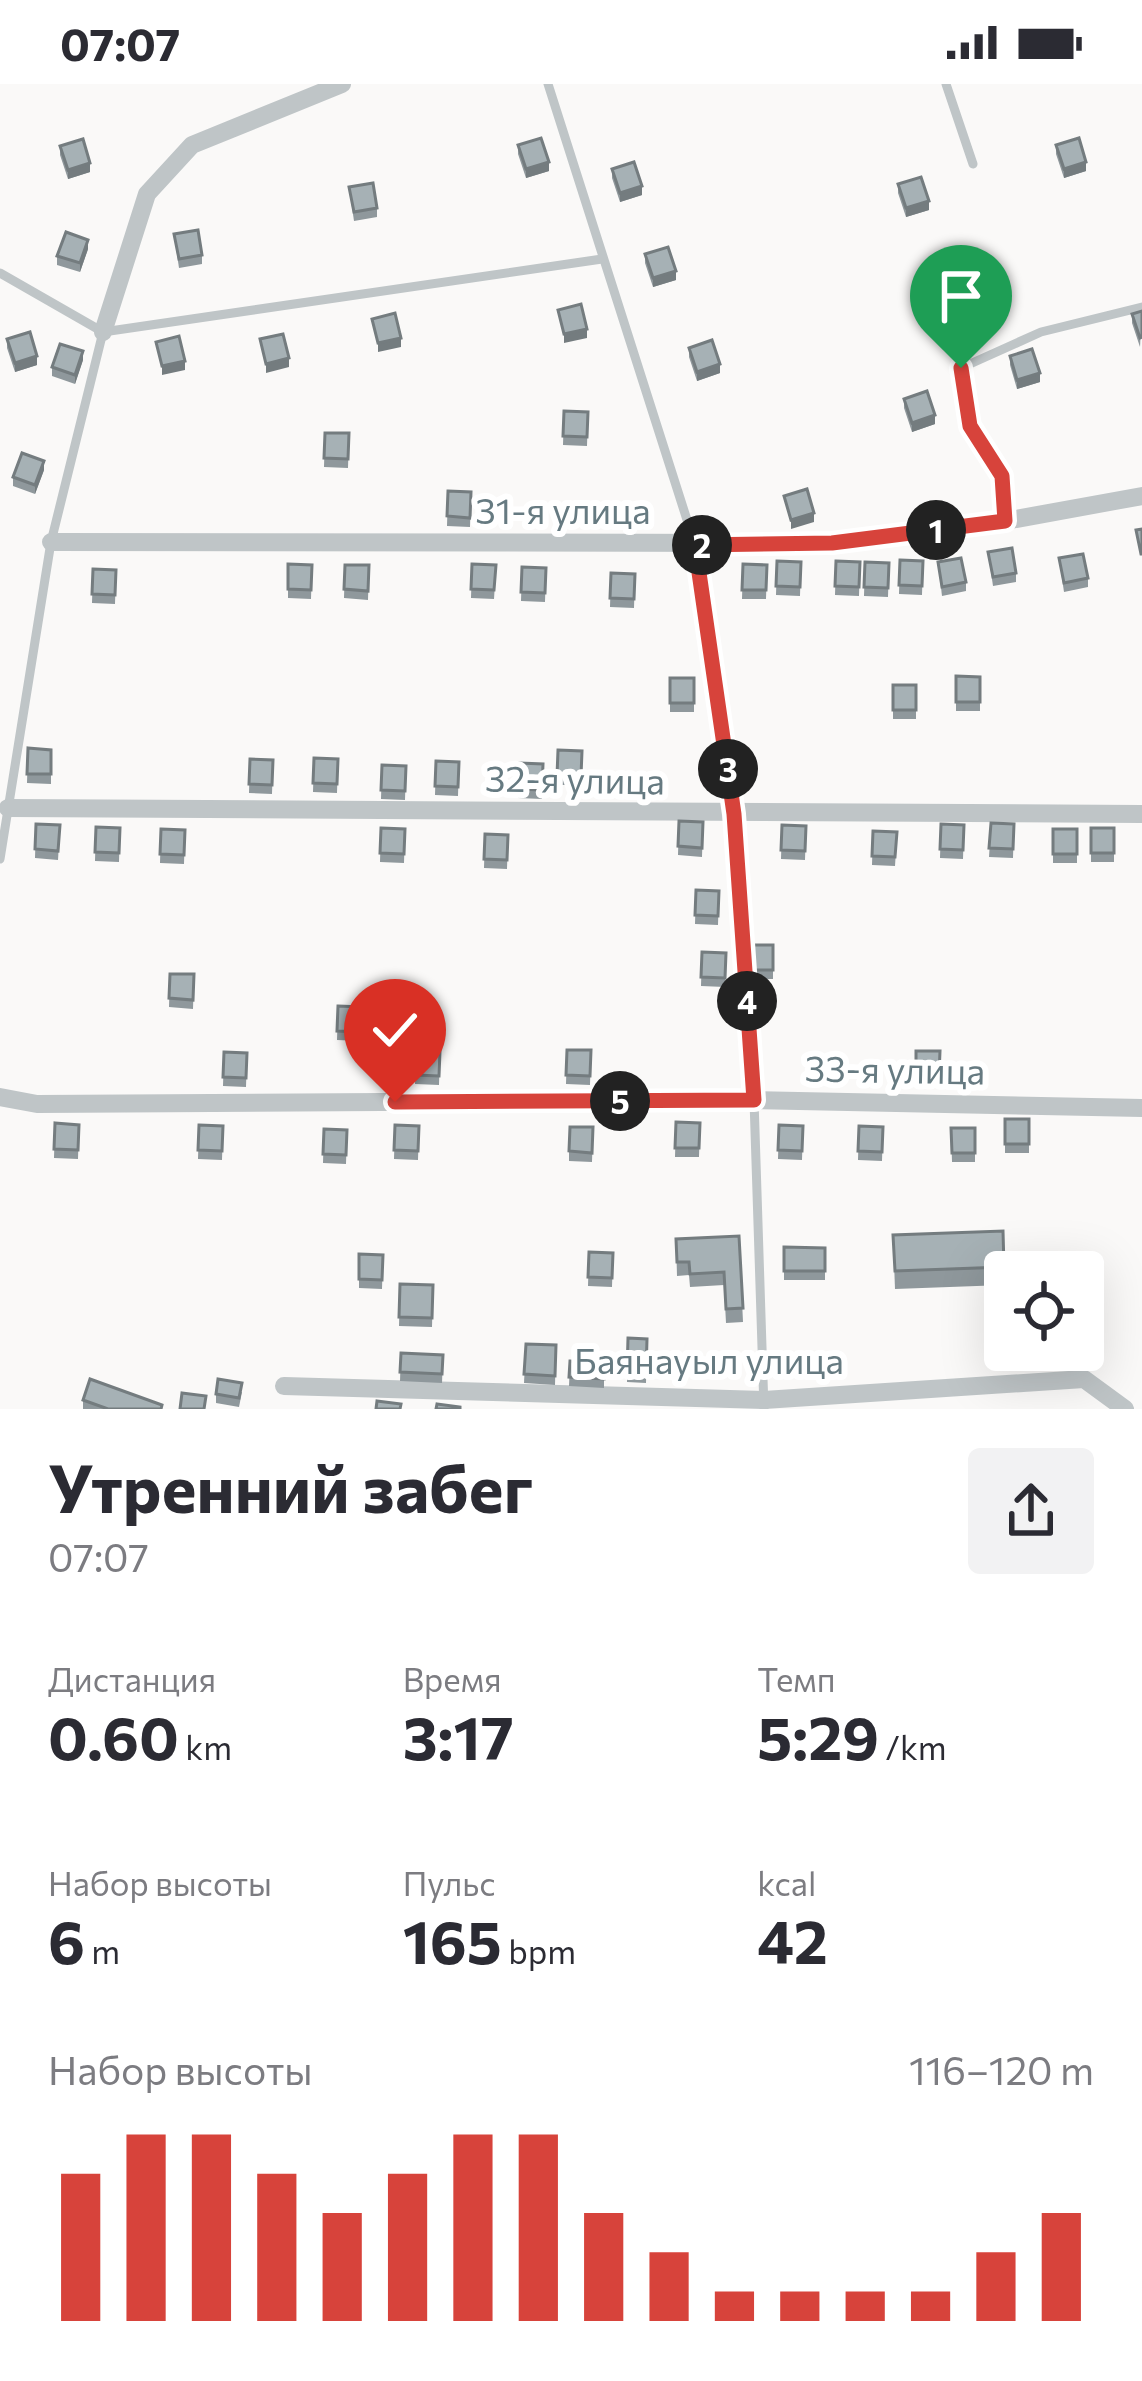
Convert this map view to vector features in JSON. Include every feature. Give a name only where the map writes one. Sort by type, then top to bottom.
[{"type":"street","points":[[103,332],[147,194],[192,145],[342,84]]},
{"type":"street","name":"31-я улица","points":[[51,542],[832,543],[1005,521],[1142,496]]},
{"type":"street","name":"32-я улица","points":[[8,808],[1142,814]]},
{"type":"street","name":"33-я улица","points":[[0,1096],[37,1104],[754,1100],[1142,1108]]},
{"type":"street","name":"Баянауыл улица","points":[[284,1386],[764,1404],[1084,1379],[1125,1409]]},
{"type":"lane","points":[[548,84],[695,545],[734,814],[754,1100],[764,1404]]},
{"type":"lane","points":[[946,84],[973,164]]},
{"type":"lane","points":[[0,273],[103,332],[602,260]]},
{"type":"lane","points":[[1005,521],[1002,476],[970,426],[961,368],[1042,332],[1142,307]]},
{"type":"lane","points":[[0,860],[51,542],[103,332]]},
{"type":"building","points":[[541,138],[549,162],[526,169],[518,145]]},
{"type":"building","points":[[1079,138],[1086,162],[1064,169],[1056,145]]},
{"type":"building","points":[[83,139],[90,163],[68,170],[60,146]]},
{"type":"building","points":[[634,162],[642,186],[620,193],[612,169]]},
{"type":"building","points":[[921,177],[929,201],[906,208],[898,184]]},
{"type":"building","points":[[373,183],[377,208],[354,212],[349,187]]},
{"type":"building","points":[[198,230],[202,255],[179,259],[174,234]]},
{"type":"building","points":[[66,232],[88,240],[80,263],[57,256]]},
{"type":"building","points":[[668,247],[676,271],[653,278],[645,254]]},
{"type":"building","points":[[581,304],[587,329],[564,334],[558,310]]},
{"type":"building","points":[[1142,311],[1142,337],[1140,338],[1132,314]]},
{"type":"building","points":[[395,313],[401,338],[378,343],[372,319]]},
{"type":"building","points":[[30,332],[37,356],[15,363],[7,339]]},
{"type":"building","points":[[283,334],[289,358],[266,364],[260,339]]},
{"type":"building","points":[[179,336],[185,361],[162,366],[156,342]]},
{"type":"building","points":[[712,340],[720,364],[697,372],[689,348]]},
{"type":"building","points":[[60,344],[83,351],[75,375],[52,367]]},
{"type":"building","points":[[1032,349],[1040,373],[1017,380],[1010,356]]},
{"type":"building","points":[[927,391],[935,415],[912,423],[904,399]]},
{"type":"building","points":[[564,411],[588,412],[587,437],[563,436]]},
{"type":"building","points":[[325,433],[349,433],[348,459],[324,458]]},
{"type":"building","points":[[22,453],[44,461],[35,485],[13,477]]},
{"type":"building","points":[[807,489],[814,513],[791,520],[784,496]]},
{"type":"building","points":[[448,491],[471,492],[470,518],[447,516]]},
{"type":"building","points":[[1012,548],[1016,573],[993,577],[988,552]]},
{"type":"building","points":[[1083,554],[1088,578],[1064,583],[1059,558]]},
{"type":"building","points":[[961,558],[966,582],[942,587],[938,562]]},
{"type":"building","points":[[900,560],[923,561],[922,586],[899,585]]},
{"type":"building","points":[[777,561],[801,562],[800,587],[776,586]]},
{"type":"building","points":[[836,561],[860,562],[859,587],[835,586]]},
{"type":"building","points":[[865,562],[889,563],[888,588],[864,587]]},
{"type":"building","points":[[288,564],[312,565],[311,590],[288,589]]},
{"type":"building","points":[[472,564],[496,565],[494,590],[471,589]]},
{"type":"building","points":[[743,564],[767,565],[766,590],[742,590]]},
{"type":"building","points":[[345,565],[369,565],[368,591],[344,589]]},
{"type":"building","points":[[522,567],[546,568],[545,593],[521,592]]},
{"type":"building","points":[[93,569],[116,570],[115,595],[92,594]]},
{"type":"building","points":[[611,573],[635,574],[634,599],[610,598]]},
{"type":"building","points":[[956,676],[980,677],[980,702],[956,702]]},
{"type":"building","points":[[670,678],[694,678],[694,703],[670,703]]},
{"type":"building","points":[[893,685],[916,685],[916,710],[893,710]]},
{"type":"building","points":[[28,748],[51,750],[51,774],[27,774]]},
{"type":"building","points":[[558,750],[582,751],[581,776],[557,776]]},
{"type":"building","points":[[314,758],[338,759],[337,784],[313,783]]},
{"type":"building","points":[[250,759],[273,760],[272,785],[249,784]]},
{"type":"building","points":[[436,761],[459,762],[458,787],[435,786]]},
{"type":"building","points":[[519,763],[543,764],[542,790],[518,789]]},
{"type":"building","points":[[382,765],[406,766],[405,791],[381,790]]},
{"type":"building","points":[[679,821],[703,822],[702,848],[678,846]]},
{"type":"building","points":[[991,823],[1014,824],[1013,849],[989,848]]},
{"type":"building","points":[[36,824],[60,825],[58,851],[35,849]]},
{"type":"building","points":[[941,824],[964,825],[963,850],[940,849]]},
{"type":"building","points":[[782,825],[806,826],[805,851],[781,850]]},
{"type":"building","points":[[96,827],[120,828],[119,853],[95,852]]},
{"type":"building","points":[[381,828],[405,829],[404,854],[380,853]]},
{"type":"building","points":[[1091,828],[1114,828],[1114,853],[1091,853]]},
{"type":"building","points":[[161,829],[185,830],[184,855],[160,854]]},
{"type":"building","points":[[1053,829],[1077,829],[1077,854],[1053,854]]},
{"type":"building","points":[[873,831],[897,832],[895,857],[872,856]]},
{"type":"building","points":[[485,834],[508,835],[507,860],[484,859]]},
{"type":"building","points":[[696,890],[719,891],[718,916],[695,915]]},
{"type":"building","points":[[750,945],[773,945],[773,970],[750,970]]},
{"type":"building","points":[[702,952],[726,953],[725,978],[701,977]]},
{"type":"building","points":[[170,974],[194,974],[193,1000],[169,998]]},
{"type":"building","points":[[338,1006],[362,1007],[361,1032],[337,1031]]},
{"type":"building","points":[[416,1050],[440,1051],[439,1076],[415,1075]]},
{"type":"building","points":[[567,1050],[591,1050],[590,1076],[566,1075]]},
{"type":"building","points":[[916,1051],[940,1051],[939,1076],[916,1076]]},
{"type":"building","points":[[224,1052],[247,1053],[246,1078],[223,1077]]},
{"type":"building","points":[[1005,1119],[1029,1119],[1029,1144],[1005,1144]]},
{"type":"building","points":[[676,1122],[700,1123],[699,1148],[675,1148]]},
{"type":"building","points":[[55,1123],[79,1125],[78,1150],[54,1149]]},
{"type":"building","points":[[199,1125],[223,1126],[222,1151],[198,1150]]},
{"type":"building","points":[[395,1125],[419,1126],[418,1151],[394,1150]]},
{"type":"building","points":[[779,1125],[803,1126],[802,1151],[778,1150]]},
{"type":"building","points":[[859,1126],[883,1127],[882,1152],[858,1151]]},
{"type":"building","points":[[570,1127],[593,1127],[592,1153],[569,1151]]},
{"type":"building","points":[[951,1128],[975,1128],[975,1153],[952,1153]]},
{"type":"building","points":[[324,1129],[347,1130],[346,1155],[323,1154]]},
{"type":"building","points":[[1003,1231],[1004,1251],[984,1251],[984,1268],[895,1271],[893,1235]]},
{"type":"building","points":[[739,1236],[743,1308],[726,1309],[724,1272],[690,1274],[689,1262],[677,1262],[676,1239]]},
{"type":"building","points":[[784,1247],[825,1248],[825,1271],[784,1271]]},
{"type":"building","points":[[589,1252],[613,1253],[612,1278],[588,1277]]},
{"type":"building","points":[[359,1254],[383,1255],[382,1280],[359,1279]]},
{"type":"building","points":[[400,1284],[433,1285],[432,1318],[399,1317]]},
{"type":"building","points":[[628,1338],[647,1339],[646,1374],[627,1373]]},
{"type":"building","points":[[526,1344],[556,1345],[555,1376],[524,1374]]},
{"type":"building","points":[[401,1353],[443,1355],[442,1374],[400,1372]]},
{"type":"building","points":[[570,1361],[604,1363],[604,1379],[569,1377]]},
{"type":"building","points":[[90,1379],[162,1405],[161,1409],[108,1409],[83,1400]]},
{"type":"building","points":[[218,1379],[242,1383],[239,1398],[216,1394]]},
{"type":"building","points":[[182,1393],[206,1396],[204,1409],[180,1409]]},
{"type":"building","points":[[377,1401],[401,1404],[400,1409],[376,1409]]},
{"type":"route","points":[[395,1102],[754,1100],[734,814],[695,545],[832,543],[1005,521],[1002,476],[970,426],[962,400],[961,368]]}]
